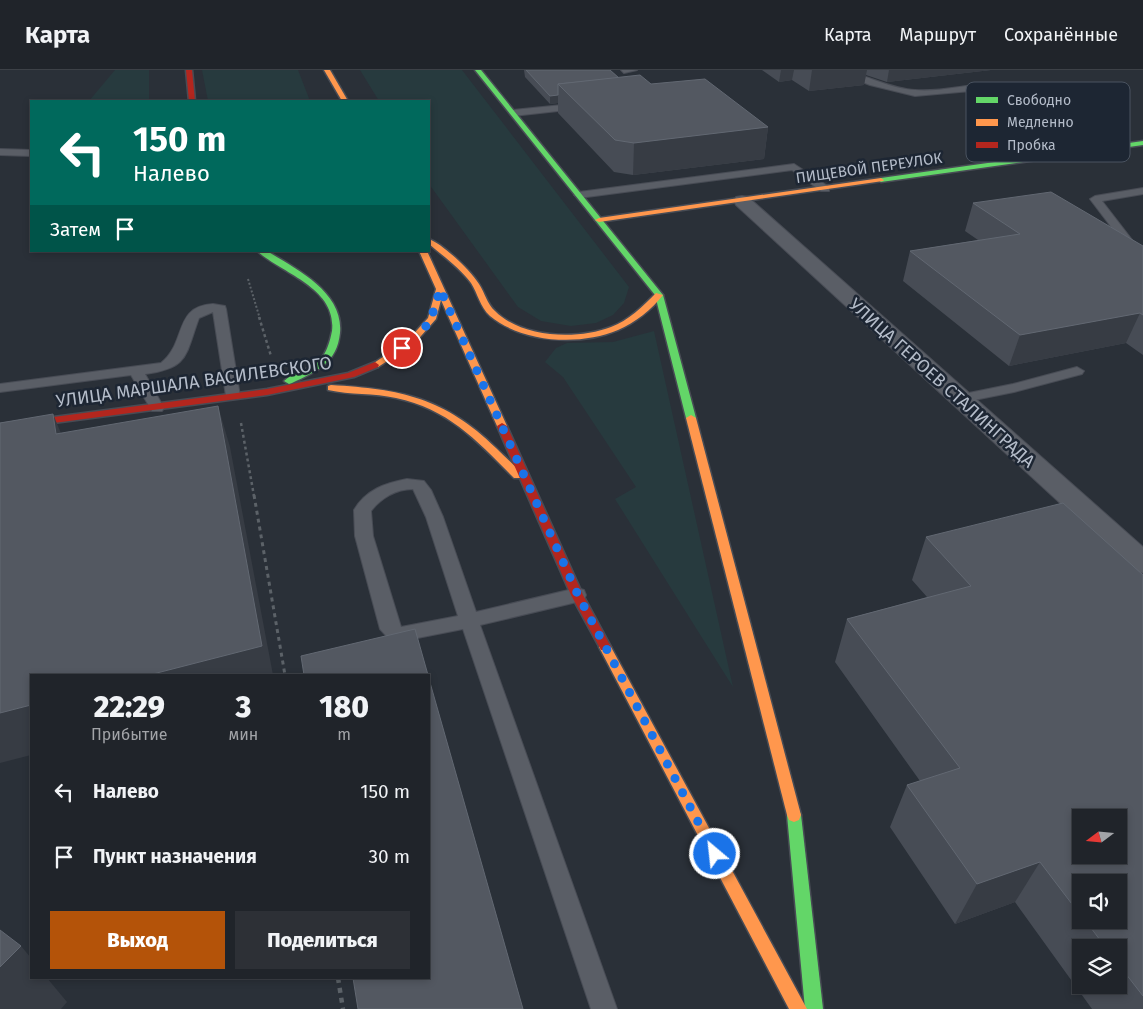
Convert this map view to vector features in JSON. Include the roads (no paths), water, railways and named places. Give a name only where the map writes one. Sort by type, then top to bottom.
[{"type":"street","points":[[189,70],[192,100]]},
{"type":"street","points":[[327,70],[344,100]]},
{"type":"street","points":[[478,70],[659,295],[796,821],[814,1009]]},
{"type":"street","name":"ПИЩЕВОЙ ПЕРЕУЛОК","points":[[1130,145],[1143,143]]},
{"type":"street","name":"ПИЩЕВОЙ ПЕРЕУЛОК","points":[[599,220],[1012,162]]},
{"type":"street","name":"УЛИЦА ГЕРОЕВ СТАЛИНГРАДА","points":[[742,201],[959,399],[1143,563]]},
{"type":"street","points":[[430,242],[465,271],[481,292],[493,314],[513,326],[544,334],[577,336],[612,330],[634,319],[659,295]]},
{"type":"street","points":[[262,252],[316,288],[335,309],[338,324],[336,340],[320,366],[267,392]]},
{"type":"street","points":[[423,252],[578,595],[798,1009]]},
{"type":"street","name":"УЛИЦА МАРШАЛА ВАСИЛЕВСКОГО","points":[[0,427],[156,408],[323,382],[373,366],[411,342],[432,319],[440,289]]},
{"type":"street","points":[[267,392],[328,388],[379,390],[425,403],[458,421],[499,457],[530,489]]},
{"type":"lane","points":[[839,70],[873,83],[915,93],[966,88]]},
{"type":"lane","points":[[513,113],[590,105]]},
{"type":"lane","points":[[0,152],[30,153]]},
{"type":"lane","points":[[580,195],[794,168],[825,189]]},
{"type":"lane","points":[[1143,191],[1095,199],[1132,247],[1143,253]]},
{"type":"lane","points":[[0,388],[165,366],[178,357],[193,316],[206,309],[220,309],[232,396]]},
{"type":"lane","points":[[136,371],[156,408]]},
{"type":"lane","points":[[959,399],[1014,388],[1077,371]]},
{"type":"lane","points":[[578,595],[469,619],[398,635],[390,630],[364,536],[362,510],[372,498],[407,484],[418,485],[424,490],[469,619],[604,1009]]}]
